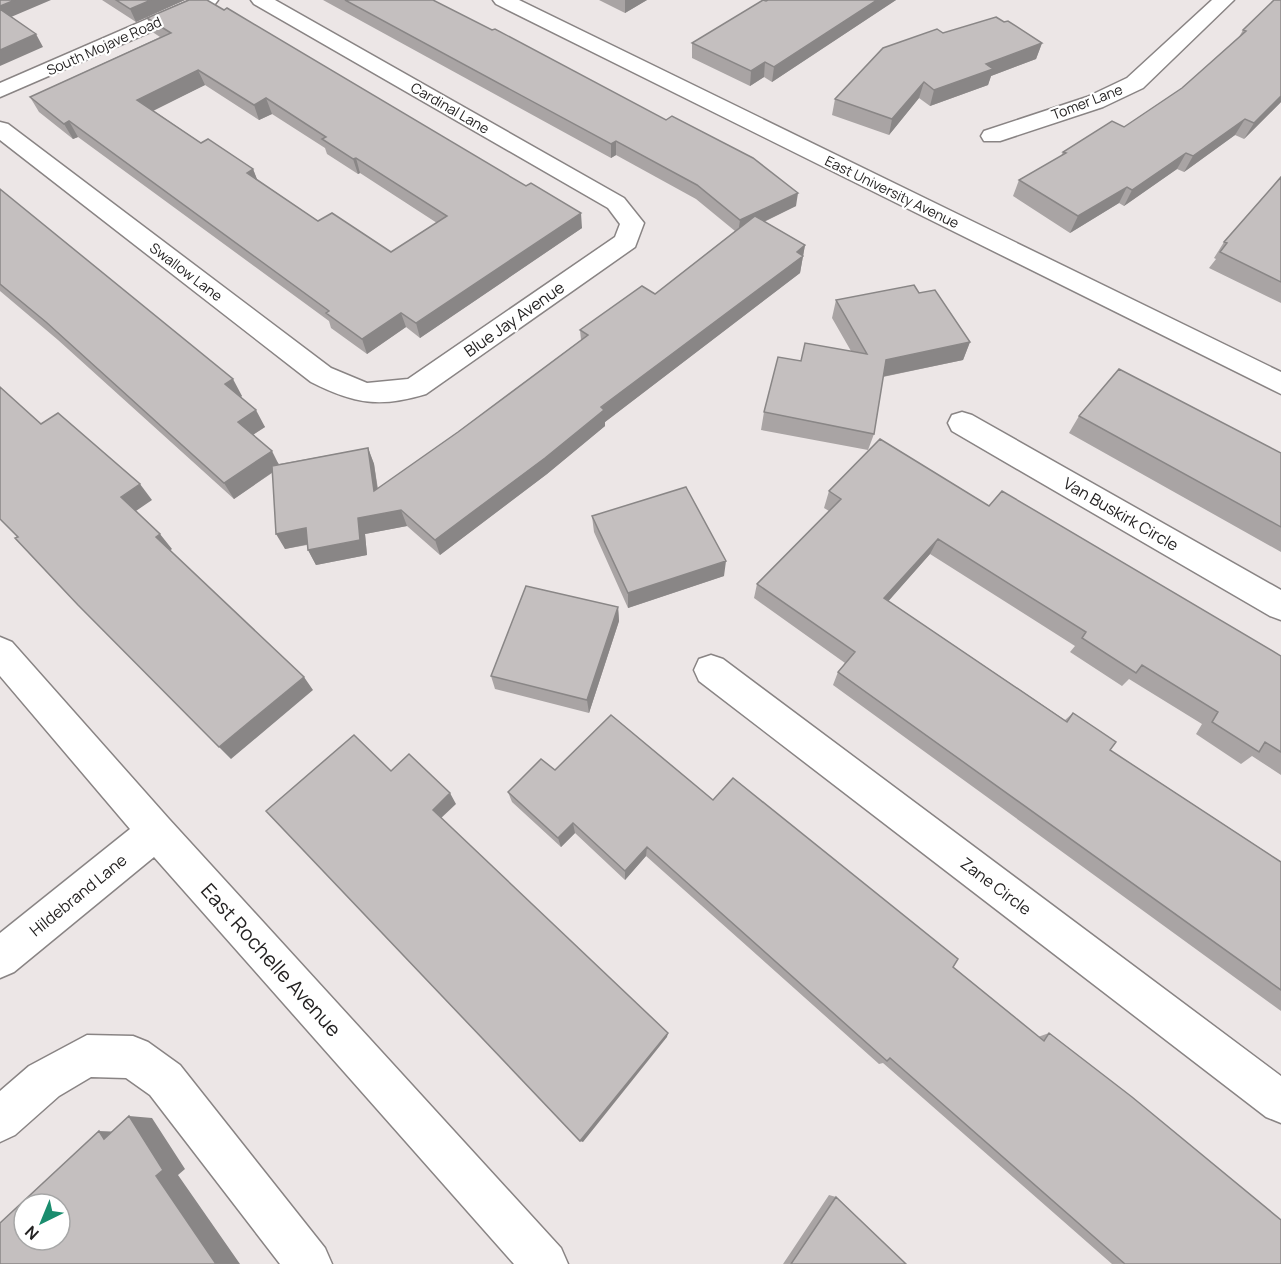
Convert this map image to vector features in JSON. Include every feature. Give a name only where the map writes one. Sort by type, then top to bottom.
[{"type":"street","name":"South Mojave Road","points":[[0,91],[208,0]]},
{"type":"street","name":"Cardinal Lane","points":[[261,0],[616,203],[632,223]]},
{"type":"street","name":"East University Avenue","points":[[503,0],[1281,384]]},
{"type":"street","name":"Tomer Lane","points":[[992,136],[1095,102],[1135,83],[1224,0]]},
{"type":"street","name":"Swallow Lane","points":[[0,129],[321,375],[349,390],[381,396]]},
{"type":"street","name":"Blue Jay Avenue","points":[[381,396],[416,387],[626,242],[632,223]]},
{"type":"street","name":"Van Buskirk Circle","points":[[962,423],[1281,606]]},
{"type":"street","name":"East Rochelle Avenue","points":[[0,652],[156,832],[545,1264]]},
{"type":"street","name":"Zane Circle","points":[[711,670],[1281,1102]]},
{"type":"street","name":"Hildebrand Lane","points":[[0,958],[156,832]]},
{"type":"street","points":[[0,1120],[44,1081],[87,1056],[133,1057],[165,1080],[309,1264]]},
{"type":"building","points":[[0,0],[15,0],[0,6]]},
{"type":"building","points":[[116,0],[151,0],[130,9]]},
{"type":"building","points":[[189,0],[207,0],[224,10],[227,8],[526,186],[531,183],[581,213],[416,323],[401,313],[362,339],[326,313],[329,311],[69,121],[64,124],[30,97],[171,33],[147,18]],"holes":[[[198,70],[254,105],[266,98],[326,137],[322,139],[447,216],[391,252],[332,213],[318,221],[247,173],[253,169],[208,139],[201,143],[137,100]]]},
{"type":"building","points":[[345,0],[433,0],[492,30],[495,29],[666,120],[672,116],[753,158],[798,193],[740,220],[697,185],[616,141],[611,144]]},
{"type":"building","points":[[763,0],[877,0],[774,67],[765,62],[751,71],[692,43]]},
{"type":"building","points":[[1274,0],[1281,0],[1281,96],[1254,123],[1245,119],[1193,156],[1186,153],[1132,190],[1127,187],[1078,216],[1019,180],[1066,153],[1063,152],[1112,121],[1124,127],[1182,88],[1246,31],[1243,30]]},
{"type":"building","points":[[0,9],[36,34],[0,50]]},
{"type":"building","points":[[996,17],[1004,22],[1008,21],[1042,43],[986,64],[993,69],[934,90],[924,82],[892,119],[835,99],[883,48],[937,29],[943,33]]},
{"type":"building","points":[[1281,177],[1281,282],[1220,252],[1227,243],[1224,242]]},
{"type":"building","points":[[0,189],[233,379],[225,384],[256,410],[238,422],[272,451],[224,483],[46,322],[0,284]]},
{"type":"building","points":[[755,216],[805,245],[797,252],[803,256],[601,407],[604,410],[545,458],[435,540],[401,510],[358,518],[360,540],[308,550],[306,528],[276,534],[272,466],[368,448],[374,491],[458,432],[588,335],[580,330],[642,286],[655,294]]},
{"type":"building","points":[[914,285],[919,293],[935,290],[970,342],[886,360],[874,434],[764,412],[778,357],[801,361],[805,343],[867,354],[836,300]]},
{"type":"building","points":[[1119,369],[1281,453],[1281,527],[1079,416]]},
{"type":"building","points":[[0,387],[41,424],[58,413],[140,484],[121,497],[160,534],[156,537],[304,677],[219,747],[78,605],[0,519]]},
{"type":"building","points":[[880,439],[989,506],[1002,491],[1281,656],[1281,752],[1265,742],[1259,752],[1212,722],[1218,712],[1142,665],[1136,673],[1082,638],[1086,632],[938,539],[884,598],[1067,722],[1073,713],[1116,742],[1110,750],[1281,862],[1281,990],[838,672],[855,652],[757,584],[841,499],[829,491]]},
{"type":"building","points":[[686,487],[726,561],[628,593],[592,516]]},
{"type":"building","points":[[526,586],[618,607],[587,700],[491,676]]},
{"type":"building","points":[[611,715],[713,800],[733,778],[958,959],[953,967],[1044,1041],[1049,1033],[1132,1097],[1281,1220],[1281,1264],[1125,1264],[890,1058],[887,1061],[647,847],[625,871],[573,823],[558,838],[508,792],[541,759],[555,770]]},
{"type":"building","points":[[354,735],[391,771],[409,754],[450,793],[433,810],[668,1033],[580,1141],[266,811]]},
{"type":"building","points":[[129,1116],[163,1170],[156,1176],[216,1264],[0,1264],[0,1223],[12,1212],[12,1252],[72,1252],[72,1192],[33,1192],[99,1131],[104,1139]]},
{"type":"building","points":[[836,1197],[906,1264],[791,1264]]}]
